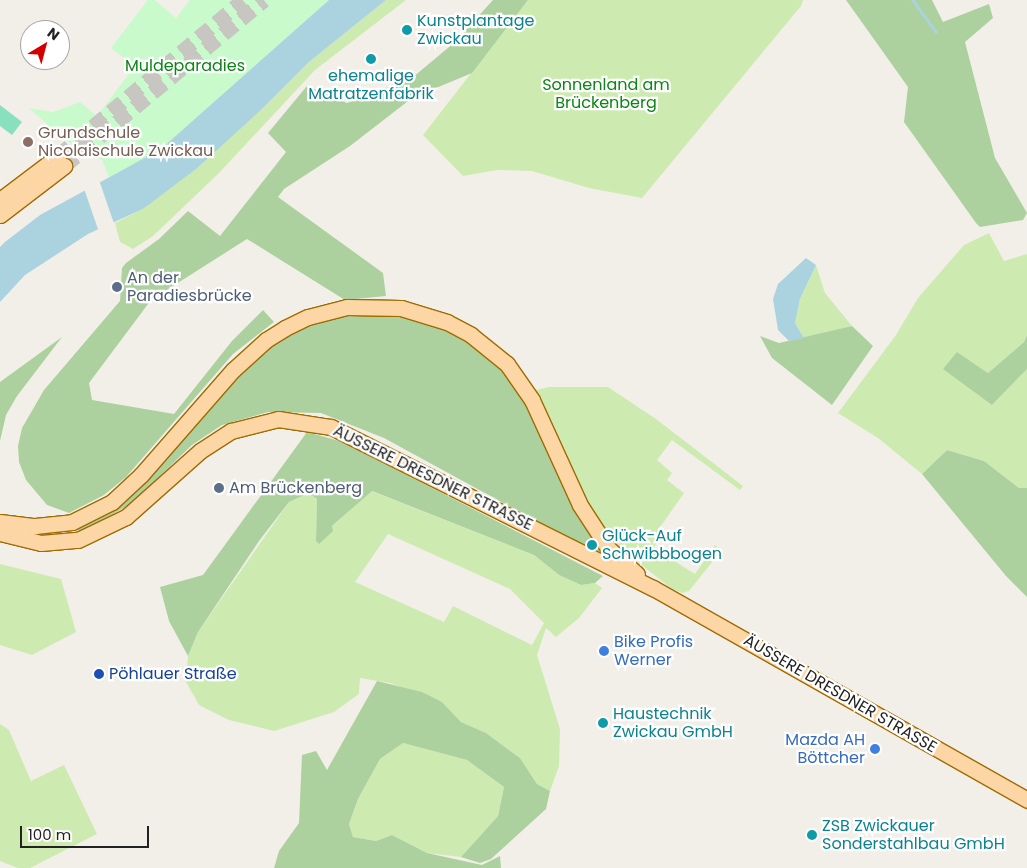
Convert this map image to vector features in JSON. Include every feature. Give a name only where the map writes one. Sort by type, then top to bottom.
[{"type":"main road","points":[[0,200],[61,161],[0,215]]},
{"type":"main road","name":"ÄUSSERE DRESDNER STRASSE","points":[[0,522],[48,526],[77,520],[98,510],[125,491],[232,370],[266,340],[308,317],[347,307],[378,306],[423,313],[447,322],[471,335],[507,364],[532,400],[568,484],[608,548],[653,588]]},
{"type":"main road","name":"ÄUSSERE DRESDNER STRASSE","points":[[0,533],[24,541],[58,544],[97,533],[142,505],[216,439],[245,426],[278,420],[331,426],[653,588],[1027,800]]},
{"type":"main road","points":[[601,563],[608,557],[608,548]]},
{"type":"green space","name":"Muldeparadies","points":[[148,0],[155,0],[176,18],[190,0],[329,0],[161,150],[109,177],[102,160],[65,140],[29,108],[53,112],[80,102],[97,116],[135,66],[111,48]]},
{"type":"green space","points":[[386,0],[406,0],[315,70],[219,173],[153,236],[133,249],[120,242],[115,223],[143,209],[262,109],[309,62]]},
{"type":"green space","points":[[493,0],[528,0],[472,73],[412,98],[350,146],[284,189],[278,197],[383,273],[386,296],[345,300],[247,239],[151,300],[89,383],[92,400],[174,414],[232,341],[263,310],[274,322],[233,354],[126,477],[104,495],[69,513],[47,505],[26,480],[19,462],[18,446],[22,428],[44,390],[120,301],[122,268],[126,263],[159,239],[188,211],[220,236],[286,152],[268,133],[307,86],[347,103],[412,78],[455,42]]},
{"type":"green space","name":"Sonnenland am Brückenberg","points":[[528,0],[803,0],[801,6],[642,198],[589,188],[532,171],[497,170],[463,176],[423,135]]},
{"type":"green space","points":[[846,0],[932,0],[943,22],[989,4],[993,18],[965,42],[995,158],[1027,213],[1023,220],[980,227],[976,223],[904,122],[908,87]]},
{"type":"green space","points":[[0,105],[22,122],[12,135],[0,126]]},
{"type":"green space","points":[[989,233],[1004,261],[1027,254],[1027,335],[1024,342],[988,373],[957,352],[992,405],[1027,369],[1027,488],[1019,488],[984,461],[947,450],[922,474],[878,438],[838,413],[896,335],[918,298],[964,245]]},
{"type":"green space","points":[[816,265],[825,293],[852,326],[804,338],[795,323],[800,299]]},
{"type":"green space","points":[[381,312],[436,323],[487,352],[509,375],[527,403],[604,552],[602,557],[384,438],[321,413],[268,412],[222,425],[192,445],[132,503],[79,534],[77,526],[139,483],[264,350],[307,325],[343,315]]},
{"type":"green space","points":[[852,326],[873,346],[832,405],[772,358],[760,336],[779,343]]},
{"type":"green space","points":[[1027,335],[1027,369],[992,405],[943,369],[957,352],[988,373],[1024,342]]},
{"type":"green space","points":[[62,337],[17,396],[6,415],[0,441],[0,382]]},
{"type":"green space","points":[[549,387],[608,387],[656,419],[743,486],[740,490],[672,440],[657,460],[672,473],[667,480],[684,493],[658,530],[660,535],[654,548],[695,574],[715,545],[721,551],[689,591],[682,593],[671,588],[611,541],[580,492],[536,390]]},
{"type":"green space","points":[[307,432],[343,442],[603,576],[595,583],[581,585],[559,575],[534,555],[372,491],[332,526],[333,531],[319,544],[316,541],[317,499],[309,493],[289,502],[259,541],[198,632],[188,656],[169,621],[160,587],[203,575]]},
{"type":"green space","points":[[947,450],[984,461],[1019,488],[1027,488],[1027,597],[1006,576],[922,474]]},
{"type":"green space","points":[[371,491],[534,555],[559,575],[581,585],[595,583],[602,588],[579,618],[556,637],[546,628],[537,655],[560,729],[559,766],[550,791],[537,784],[520,758],[486,733],[461,722],[442,702],[390,683],[360,678],[359,694],[334,712],[274,731],[229,720],[199,705],[186,682],[188,656],[198,632],[289,502],[309,493],[317,499],[316,541]],"holes":[[[388,534],[510,589],[544,623],[532,645],[453,606],[444,622],[355,582]]]},
{"type":"green space","points":[[0,564],[61,579],[76,632],[32,655],[0,645]]},
{"type":"green space","points":[[377,681],[422,692],[442,702],[461,722],[486,733],[520,758],[537,784],[550,791],[546,809],[491,859],[480,863],[461,857],[498,816],[504,787],[467,760],[403,743],[380,759],[358,799],[349,824],[353,837],[376,841],[392,835],[427,853],[482,865],[500,856],[501,868],[274,868],[279,851],[299,823],[302,755],[316,751],[327,770]]},
{"type":"green space","points":[[0,724],[9,730],[31,781],[64,765],[97,834],[30,868],[18,868],[0,861]]},
{"type":"green space","points":[[403,743],[467,760],[504,787],[498,816],[461,857],[427,853],[392,835],[376,841],[353,837],[349,824],[358,799],[380,759]]},
{"type":"water","points":[[329,0],[386,0],[309,62],[262,109],[196,169],[143,209],[88,234],[25,275],[0,302],[0,247],[5,242],[40,215],[161,149]]},
{"type":"water","points":[[806,258],[816,265],[800,299],[795,323],[804,338],[789,341],[778,330],[773,299],[778,284]]},
{"type":"pier","points":[[99,180],[115,226],[99,232],[83,186]]},
{"type":"waterway","points":[[913,0],[936,32]]},
{"type":"tunnel","points":[[58,156],[243,0]]},
{"type":"tunnel","points":[[64,166],[264,0]]},
{"type":"place","name":"Kunstplantage Zwickau","points":[[407,30]]},
{"type":"place","name":"ehemalige Matratzenfabrik","points":[[371,59]]},
{"type":"place","name":"Grundschule Nicolaischule Zwickau","points":[[28,142]]},
{"type":"place","name":"An der Paradiesbrücke","points":[[117,287]]},
{"type":"place","name":"Am Brückenberg","points":[[219,488]]},
{"type":"place","name":"Glück-Auf Schwibbbogen","points":[[592,545]]},
{"type":"place","name":"Bike Profis Werner","points":[[604,651]]},
{"type":"place","name":"Pöhlauer Straße","points":[[99,674]]},
{"type":"place","name":"Haustechnik Zwickau GmbH","points":[[603,723]]},
{"type":"place","name":"Mazda AH Böttcher","points":[[875,749]]},
{"type":"place","name":"ZSB Zwickauer Sonderstahlbau GmbH","points":[[812,835]]}]
